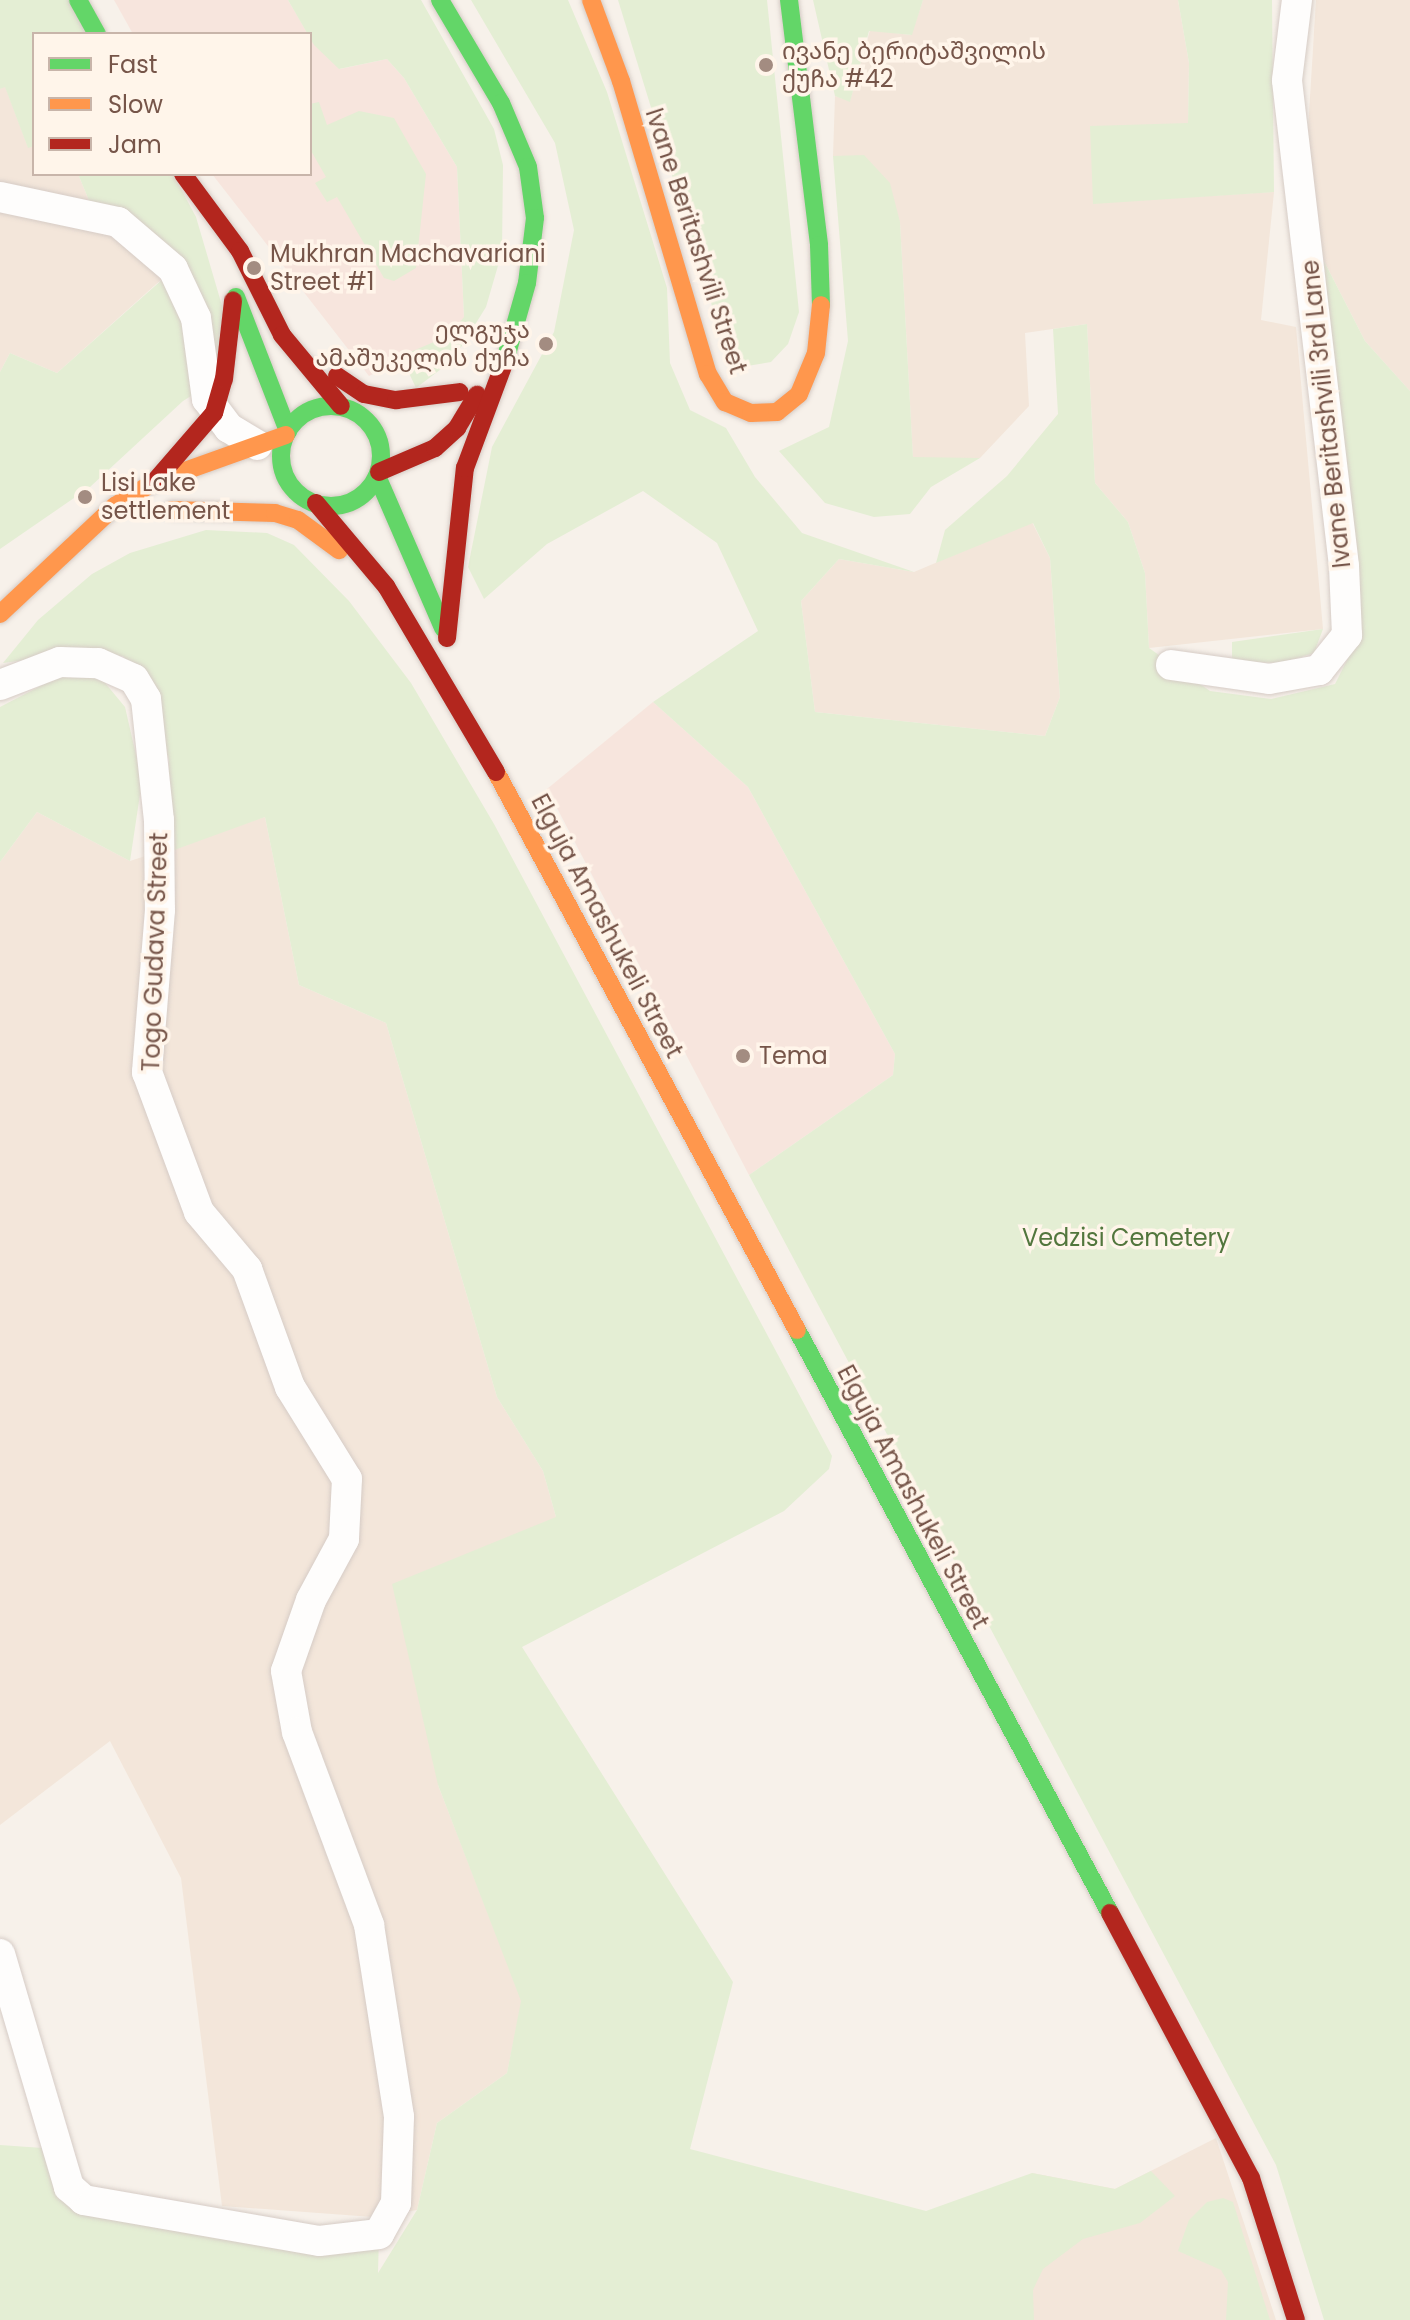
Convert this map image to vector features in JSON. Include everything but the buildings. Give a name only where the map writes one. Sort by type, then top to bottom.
[{"type":"main road","points":[[78,0],[96,32]]},
{"type":"main road","points":[[440,0],[501,103],[528,167],[534,248],[498,388],[465,468],[452,556],[447,638]]},
{"type":"main road","name":"Ivane Beritashvili Street","points":[[591,0],[621,81],[708,374],[725,402],[751,413],[777,412],[799,394],[816,353],[821,316],[819,245],[789,0]]},
{"type":"main road","points":[[184,176],[204,208],[240,251],[282,335],[341,406],[366,419],[377,435],[378,474],[447,638],[462,707]]},
{"type":"main road","points":[[204,208],[277,437],[282,466],[298,493],[316,503],[386,586],[462,707]]},
{"type":"main road","points":[[154,482],[214,413],[224,379],[227,276]]},
{"type":"main road","points":[[263,295],[319,359],[364,394],[396,400],[460,392]]},
{"type":"main road","points":[[366,419],[411,417],[460,392],[511,329]]},
{"type":"main road","points":[[316,503],[352,502],[378,474],[435,448],[457,428],[511,329]]},
{"type":"main road","points":[[0,614],[115,506],[154,482],[277,437],[308,411],[341,406]]},
{"type":"main road","points":[[298,493],[230,496],[165,512],[234,509],[298,520],[361,571],[436,668]]},
{"type":"main road","points":[[71,547],[122,529]]},
{"type":"main road","name":"Elguja Amashukeli Street","points":[[462,707],[1228,2133],[1251,2178],[1296,2320]]},
{"type":"street","name":"Ivane Beritashvili 3rd Lane","points":[[1171,665],[1269,679],[1319,670],[1347,635],[1342,550],[1287,80],[1297,0]]},
{"type":"street","points":[[0,197],[118,222],[173,269],[196,318],[204,388],[214,413],[277,437]]},
{"type":"street","name":"Togo Gudava Street","points":[[0,685],[60,662],[98,663],[134,679],[146,699],[159,820],[160,910],[147,1072],[199,1212],[247,1269],[290,1387],[347,1479],[344,1539],[311,1600],[286,1671],[297,1732],[369,1925],[399,2117],[396,2203],[379,2234],[319,2241],[84,2200],[69,2187],[0,1954]]},
{"type":"shaded area","points":[[114,0],[288,0],[307,32],[132,32]]},
{"type":"shaded area","points":[[923,0],[1178,0],[1189,63],[1188,123],[1093,203],[1274,192],[1261,320],[1296,327],[1323,629],[1149,648],[1145,573],[1128,522],[1095,483],[1087,324],[1025,333],[1029,406],[980,458],[913,458],[900,222],[833,156],[835,96],[850,101],[870,30],[911,35]]},
{"type":"shaded area","points":[[1316,0],[1410,0],[1410,391],[1365,341],[1324,261],[1307,146]]},
{"type":"shaded area","points":[[312,40],[340,69],[387,59],[404,78],[457,167],[464,318],[448,336],[369,376],[214,176],[312,176]]},
{"type":"shaded area","points":[[5,86],[28,147],[32,146],[32,176],[79,176],[95,215],[173,269],[57,373],[10,353],[0,372],[0,89]]},
{"type":"shaded area","points":[[1032,522],[1050,558],[1060,697],[1045,736],[815,712],[801,601],[839,559],[914,572]]},
{"type":"shaded area","points":[[653,702],[748,787],[895,1054],[893,1075],[749,1175],[547,789]]},
{"type":"shaded area","points":[[37,812],[130,861],[265,817],[299,985],[386,1023],[497,1397],[543,1471],[556,1517],[438,1785],[522,2001],[507,2073],[437,2123],[417,2210],[373,2217],[222,2206],[181,1878],[110,1741],[0,1825],[0,862]]},
{"type":"shaded area","points":[[1216,2138],[1276,2320],[980,2320],[1032,2173],[1115,2189]]},
{"type":"green space","points":[[0,0],[78,0],[95,32],[32,32],[32,147],[28,148],[5,87],[0,89]]},
{"type":"green space","points":[[288,0],[421,0],[494,129],[503,165],[502,252],[486,307],[453,360],[416,388],[401,356],[448,336],[464,317],[457,167],[404,78],[387,59],[339,69],[314,45],[312,32],[306,32]]},
{"type":"green space","name":"Vedzisi Cemetery","points":[[471,0],[568,0],[607,92],[667,288],[670,363],[690,410],[726,428],[755,477],[802,533],[914,572],[839,559],[801,601],[815,712],[1045,736],[1060,697],[1050,558],[1033,523],[936,563],[945,530],[1007,476],[1058,414],[1053,329],[1087,324],[1095,483],[1128,522],[1145,573],[1149,648],[1210,691],[1271,699],[1335,684],[1350,654],[1354,597],[1324,261],[1365,341],[1410,391],[1410,2320],[1324,2320],[1276,2165],[749,1175],[893,1075],[895,1054],[748,787],[653,702],[758,631],[717,543],[643,491],[547,544],[484,599],[468,567],[492,447],[554,332],[574,230],[555,143]]},
{"type":"green space","points":[[618,0],[767,0],[799,312],[788,344],[771,362],[747,366],[728,358]]},
{"type":"green space","points":[[813,0],[923,0],[912,35],[869,31],[850,102],[835,96]]},
{"type":"green space","points":[[1178,0],[1272,0],[1274,192],[1093,204],[1090,126],[1188,123],[1189,63]]},
{"type":"green space","points":[[319,102],[327,125],[359,111],[394,118],[426,174],[416,268],[394,281],[384,278],[337,197],[327,202],[315,183],[326,177],[312,152],[312,104]]},
{"type":"green space","points":[[864,155],[890,183],[900,222],[913,457],[980,458],[931,487],[910,514],[874,517],[825,503],[779,451],[829,427],[848,341],[833,156]]},
{"type":"green space","points":[[79,176],[174,176],[196,217],[223,309],[217,380],[183,401],[90,487],[0,549],[0,372],[10,353],[57,373],[173,270],[95,215]]},
{"type":"green space","points":[[206,530],[267,533],[294,545],[349,601],[411,683],[494,824],[832,1456],[829,1469],[784,1511],[522,1647],[733,1982],[690,2149],[926,2211],[1032,2173],[1115,2189],[1151,2171],[1175,2196],[1140,2223],[1083,2239],[1043,2269],[1033,2290],[1034,2320],[0,2320],[0,2145],[57,2149],[84,2200],[379,2234],[378,2273],[417,2210],[437,2123],[507,2073],[521,2001],[438,1785],[392,1584],[556,1517],[543,1471],[497,1397],[386,1023],[299,985],[265,817],[166,853],[169,760],[150,687],[123,656],[61,655],[3,663],[38,620],[92,574],[130,553]]},
{"type":"green space","points":[[1323,629],[1314,653],[1281,663],[1232,661],[1232,642]]},
{"type":"green space","points":[[58,677],[101,678],[125,707],[142,781],[130,861],[37,812],[0,862],[0,707]]},
{"type":"green space","points":[[1223,2198],[1233,2202],[1270,2320],[1226,2320],[1228,2282],[1221,2270],[1178,2251],[1189,2220],[1207,2202]]},
{"type":"traffic: fast","points":[[78,0],[96,32]]},
{"type":"traffic: fast","points":[[440,0],[501,103],[528,167],[535,218],[527,283],[505,361]]},
{"type":"traffic: fast","points":[[789,0],[819,245],[821,305]]},
{"type":"traffic: fast","points":[[236,297],[288,431]]},
{"type":"traffic: fast","points":[[331,406],[359,414],[373,428],[381,456],[373,484],[359,498],[331,506],[303,498],[289,484],[281,456],[289,428],[303,414],[331,406]]},
{"type":"traffic: fast","points":[[377,476],[443,628]]},
{"type":"traffic: fast","points":[[797,1330],[1110,1913]]},
{"type":"traffic: slow","points":[[591,0],[621,81],[708,374],[725,402],[751,413],[777,412],[799,394],[816,353],[821,305]]},
{"type":"traffic: slow","points":[[0,614],[115,506],[154,482],[286,435]]},
{"type":"traffic: slow","points":[[172,510],[275,513],[298,520],[339,550]]},
{"type":"traffic: slow","points":[[496,772],[797,1330]]},
{"type":"traffic: jam","points":[[184,176],[240,251],[282,335],[341,406]]},
{"type":"traffic: jam","points":[[156,480],[214,413],[224,379],[233,301]]},
{"type":"traffic: jam","points":[[447,638],[465,468],[505,361]]},
{"type":"traffic: jam","points":[[337,376],[364,394],[396,400],[460,392]]},
{"type":"traffic: jam","points":[[379,472],[435,448],[457,428],[477,395]]},
{"type":"traffic: jam","points":[[316,503],[386,586],[496,772]]},
{"type":"traffic: jam","points":[[1110,1913],[1251,2178],[1296,2320]]},
{"type":"place","name":"ივანე ბერიტაშვილის ქუჩა #42","points":[[766,65]]},
{"type":"place","name":"Mukhran Machavariani Street #1","points":[[254,268]]},
{"type":"place","name":"ელგუჯა ამაშუკელის ქუჩა","points":[[546,344]]},
{"type":"place","name":"Lisi Lake settlement","points":[[85,497]]},
{"type":"place","name":"Tema","points":[[743,1056]]}]
